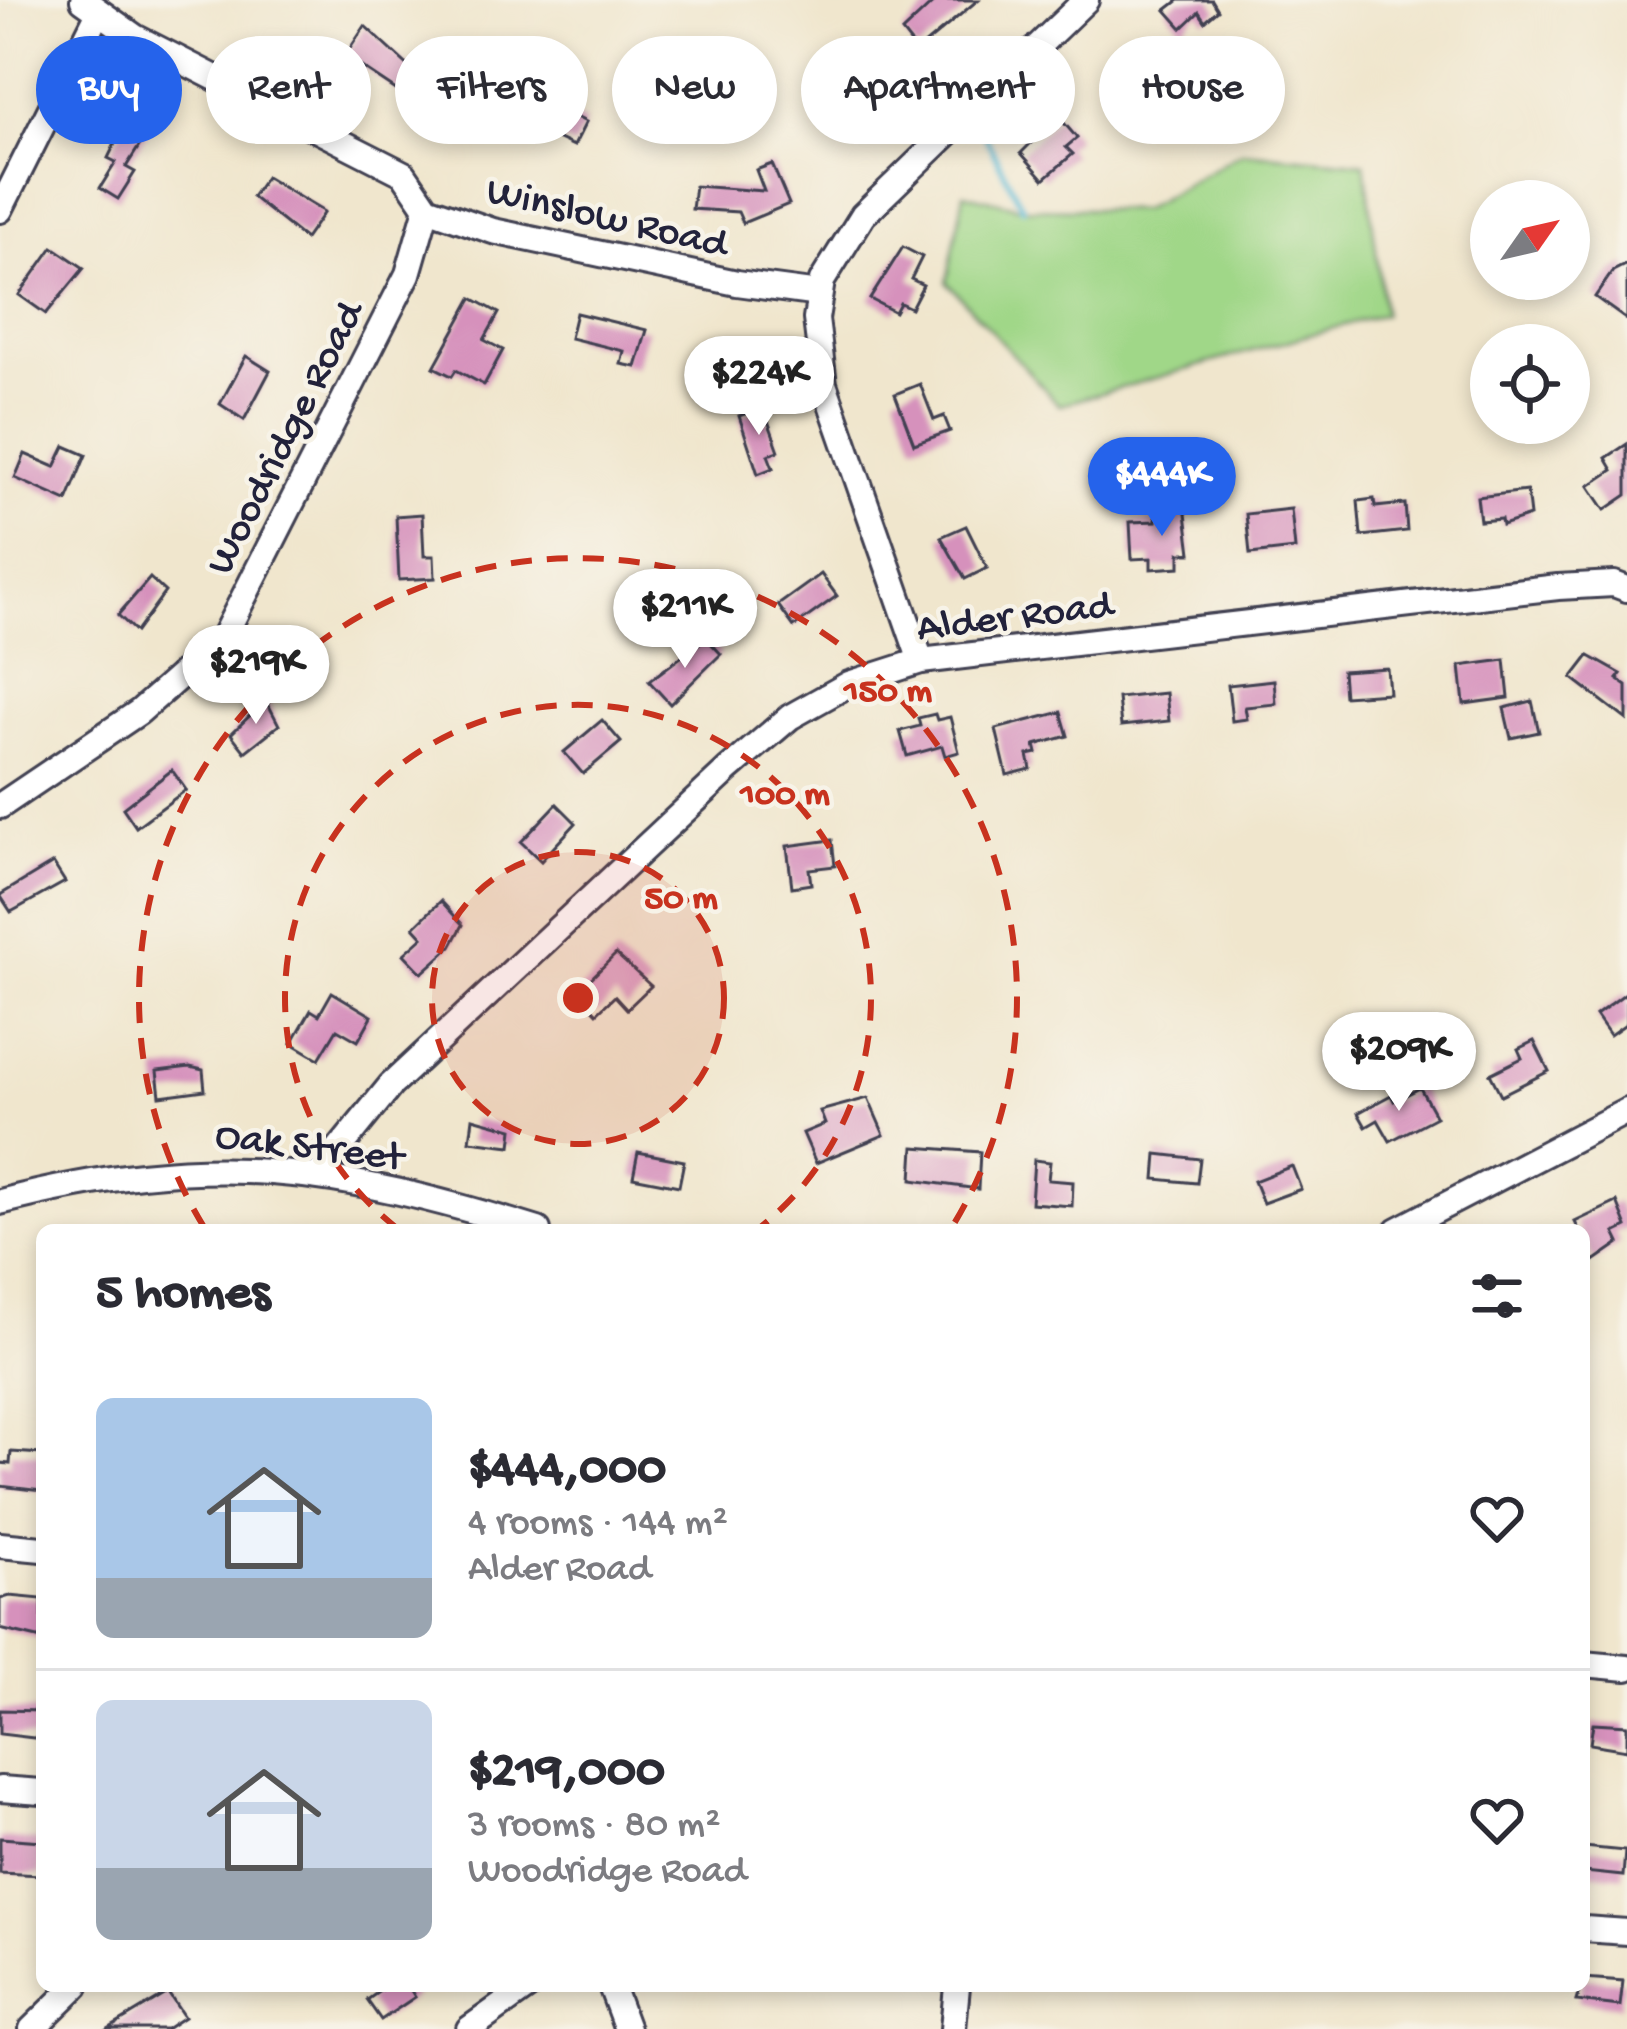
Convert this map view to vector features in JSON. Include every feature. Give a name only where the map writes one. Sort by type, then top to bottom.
[{"type":"street","points":[[921,661],[824,384],[818,351],[819,294],[834,258],[863,215],[1086,0]]},
{"type":"street","points":[[0,210],[91,6]]},
{"type":"street","name":"Winslow Road","points":[[91,6],[135,38],[404,174],[427,208],[494,231],[736,283],[819,294]]},
{"type":"street","name":"Woodridge Road","points":[[0,806],[139,712],[223,638],[409,274],[427,208]]},
{"type":"street","name":"Alder Road","points":[[318,1175],[391,1085],[790,717],[856,681],[921,661],[1558,587],[1615,584],[1627,589]]},
{"type":"street","points":[[1410,1224],[1627,1111]]},
{"type":"street","name":"Oak Street","points":[[0,1202],[112,1177],[195,1167],[318,1175],[400,1188],[518,1224]]},
{"type":"street","points":[[0,1545],[36,1548]]},
{"type":"street","points":[[1590,1664],[1627,1667]]},
{"type":"street","points":[[0,1789],[36,1792]]},
{"type":"street","points":[[1590,1929],[1627,1932]]},
{"type":"street","points":[[32,2029],[70,1992]]},
{"type":"street","points":[[469,2029],[521,1992]]},
{"type":"street","points":[[613,1992],[627,2029]]},
{"type":"street","points":[[953,2029],[956,1992]]},
{"type":"green space","points":[[1242,152],[1365,163],[1384,314],[1059,405],[947,282],[964,193],[1023,208],[1142,210]]},
{"type":"building","points":[[936,0],[978,0],[935,36],[902,32]]},
{"type":"building","points":[[1179,0],[1212,0],[1218,10],[1205,21],[1199,12],[1182,28],[1166,10]]},
{"type":"building","points":[[365,26],[395,54],[395,89],[371,73],[371,36],[358,36]]},
{"type":"building","points":[[115,144],[141,144],[126,167],[135,172],[118,199],[100,188],[116,162],[108,158]]},
{"type":"building","points":[[1030,144],[1070,144],[1066,147],[1073,154],[1044,179],[1021,153]]},
{"type":"building","points":[[772,164],[789,204],[743,223],[738,212],[692,209],[695,186],[764,191],[756,170]]},
{"type":"building","points":[[266,177],[324,212],[305,239],[252,197]]},
{"type":"building","points":[[53,247],[84,268],[46,314],[19,295]]},
{"type":"building","points":[[903,247],[922,257],[911,279],[923,285],[911,308],[900,303],[895,312],[870,299]]},
{"type":"building","points":[[1627,264],[1627,320],[1595,297],[1613,271]]},
{"type":"building","points":[[472,298],[499,313],[484,340],[503,350],[484,385],[456,370],[452,376],[434,367]]},
{"type":"building","points":[[576,313],[647,330],[636,367],[621,364],[624,351],[570,338]]},
{"type":"building","points":[[246,356],[270,371],[244,420],[220,404]]},
{"type":"building","points":[[920,384],[934,420],[944,416],[950,431],[914,444],[895,394]]},
{"type":"building","points":[[763,407],[779,451],[768,455],[773,468],[758,474],[739,416]]},
{"type":"building","points":[[1627,444],[1627,495],[1605,510],[1589,486],[1613,470],[1606,458]]},
{"type":"building","points":[[65,446],[86,455],[67,501],[15,478],[25,454],[55,467]]},
{"type":"building","points":[[1527,491],[1530,516],[1502,525],[1501,519],[1480,521],[1477,497]]},
{"type":"building","points":[[1374,499],[1375,507],[1405,504],[1407,531],[1361,536],[1358,501]]},
{"type":"building","points":[[1185,506],[1191,553],[1180,553],[1180,567],[1151,569],[1151,558],[1132,559],[1130,522],[1156,521],[1156,516],[1166,515],[1166,507]]},
{"type":"building","points":[[1291,509],[1295,549],[1250,554],[1246,514]]},
{"type":"building","points":[[422,514],[424,556],[434,556],[435,578],[399,580],[396,516]]},
{"type":"building","points":[[966,526],[987,568],[965,579],[941,537]]},
{"type":"building","points":[[821,574],[837,596],[794,627],[778,605]]},
{"type":"building","points":[[150,578],[165,592],[136,632],[118,615]]},
{"type":"building","points":[[706,638],[721,654],[670,704],[649,681]]},
{"type":"building","points":[[1589,656],[1621,674],[1617,679],[1627,686],[1627,720],[1572,678]]},
{"type":"building","points":[[1505,660],[1509,698],[1464,704],[1460,666]]},
{"type":"building","points":[[1387,668],[1389,693],[1344,696],[1342,671]]},
{"type":"building","points":[[1274,680],[1276,704],[1245,707],[1247,719],[1232,721],[1228,685]]},
{"type":"building","points":[[1166,693],[1169,721],[1121,726],[1118,698]]},
{"type":"building","points":[[266,700],[279,725],[245,752],[231,734]]},
{"type":"building","points":[[1532,701],[1539,732],[1511,738],[1504,708]]},
{"type":"building","points":[[1061,712],[1068,736],[1035,745],[1037,753],[1028,755],[1031,769],[1007,775],[996,729]]},
{"type":"building","points":[[935,714],[937,720],[950,717],[959,752],[945,756],[942,746],[907,756],[900,731],[920,726],[918,718]]},
{"type":"building","points":[[602,720],[621,742],[583,774],[564,752]]},
{"type":"building","points":[[172,770],[186,790],[136,827],[123,808]]},
{"type":"building","points":[[557,804],[576,823],[541,861],[521,842]]},
{"type":"building","points":[[832,840],[835,866],[809,869],[811,884],[792,887],[787,846]]},
{"type":"building","points":[[53,863],[65,882],[11,912],[0,895]]},
{"type":"building","points":[[441,901],[463,925],[451,947],[422,973],[404,954],[423,937],[414,927]]},
{"type":"building","points":[[616,954],[651,986],[627,1009],[615,996],[597,1013],[577,992]]},
{"type":"building","points":[[332,992],[372,1016],[358,1041],[337,1029],[319,1059],[292,1043],[311,1010],[319,1015]]},
{"type":"building","points":[[1627,992],[1627,1023],[1610,1035],[1596,1015]]},
{"type":"building","points":[[1534,1041],[1549,1071],[1501,1095],[1490,1074],[1522,1058],[1518,1049]]},
{"type":"building","points":[[203,1070],[205,1090],[160,1096],[157,1071]]},
{"type":"building","points":[[1420,1088],[1436,1117],[1390,1141],[1378,1120],[1366,1127],[1358,1113],[1391,1095],[1394,1101]]},
{"type":"building","points":[[868,1098],[884,1135],[816,1163],[803,1133],[825,1124],[820,1111]]},
{"type":"building","points":[[473,1118],[513,1129],[511,1146],[470,1141]]},
{"type":"building","points":[[914,1147],[980,1152],[978,1189],[912,1180]]},
{"type":"building","points":[[638,1152],[684,1161],[679,1186],[633,1177]]},
{"type":"building","points":[[1157,1154],[1200,1159],[1197,1183],[1155,1179]]},
{"type":"building","points":[[1034,1160],[1050,1162],[1048,1180],[1073,1182],[1072,1206],[1031,1203]]},
{"type":"building","points":[[1292,1166],[1301,1189],[1263,1203],[1254,1181]]},
{"type":"building","points":[[1617,1202],[1627,1227],[1615,1233],[1620,1243],[1594,1261],[1590,1224],[1575,1222]]},
{"type":"building","points":[[11,1452],[36,1454],[36,1490],[0,1486],[0,1463],[10,1464]]},
{"type":"building","points":[[36,1598],[36,1638],[0,1629],[0,1599]]},
{"type":"building","points":[[0,1710],[36,1711],[36,1738],[0,1734]]},
{"type":"building","points":[[1593,1723],[1627,1725],[1627,1750],[1590,1744]]},
{"type":"building","points":[[0,1838],[36,1841],[36,1875],[0,1873]]},
{"type":"building","points":[[1590,1848],[1625,1851],[1623,1876],[1590,1873]]},
{"type":"building","points":[[1590,1978],[1623,1981],[1620,2006],[1577,2001],[1580,1992],[1590,1992]]},
{"type":"building","points":[[378,1992],[412,1992],[415,1997],[381,2020],[367,2000]]},
{"type":"building","points":[[168,1993],[184,2017],[166,2029],[108,2029]]},
{"type":"waterway","points":[[989,144],[1023,208]]}]
